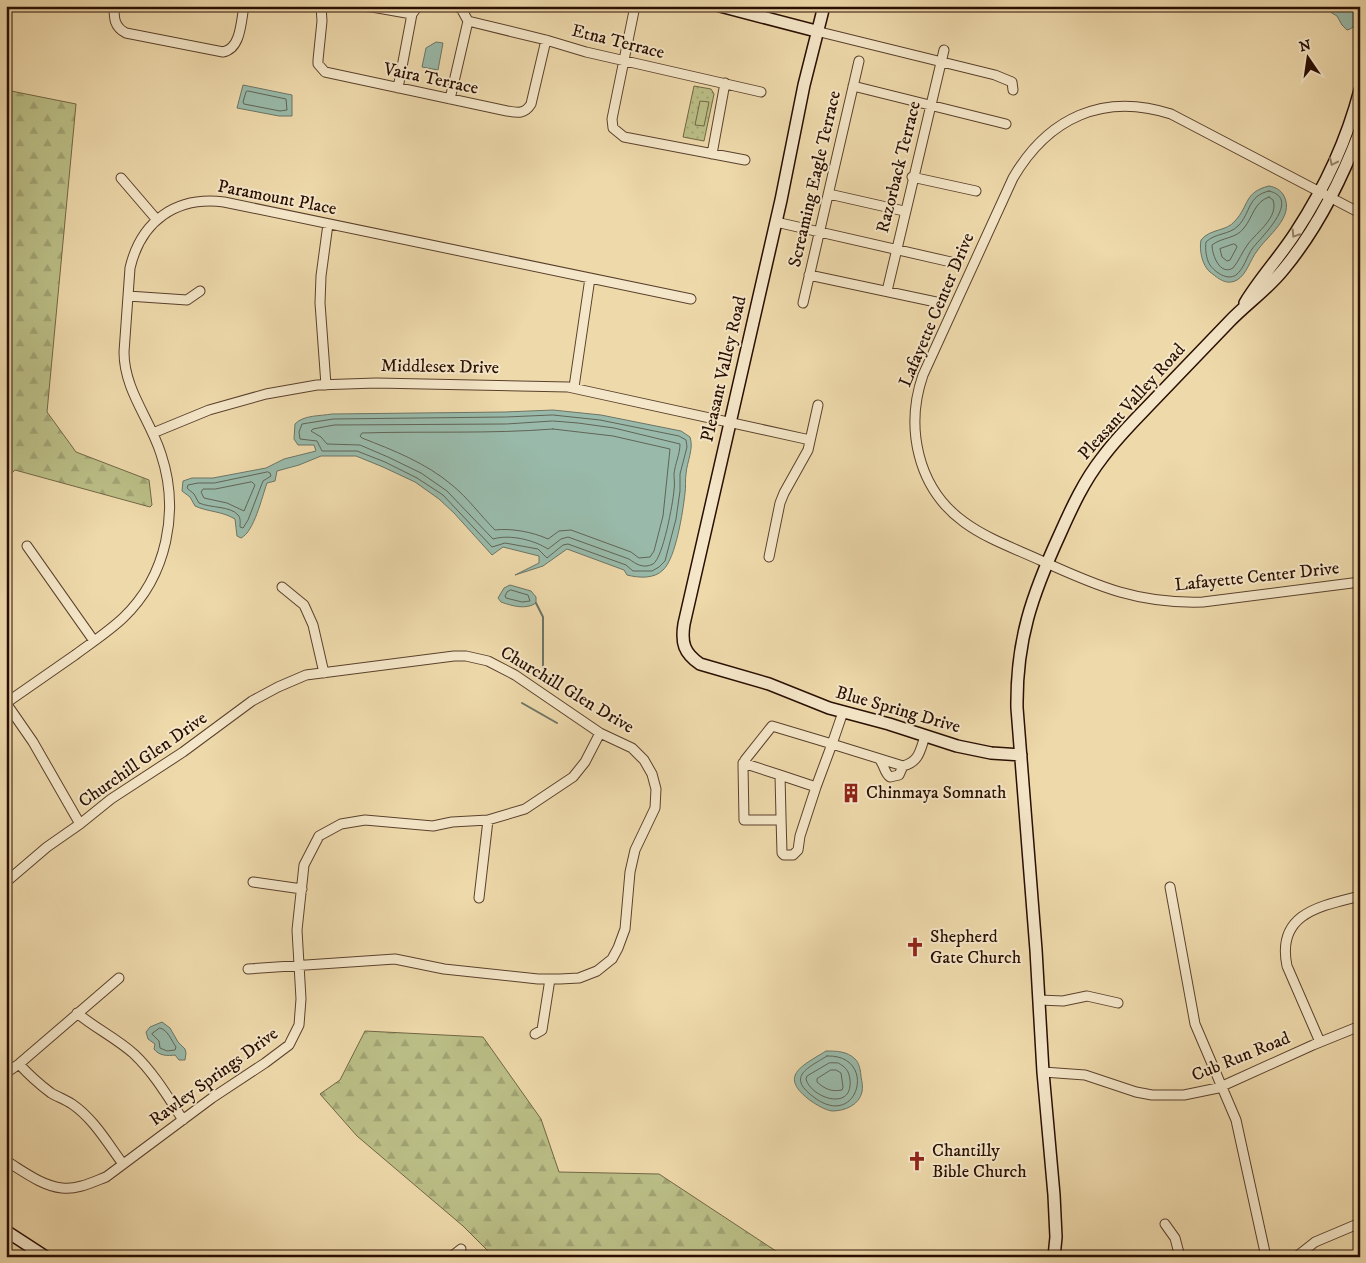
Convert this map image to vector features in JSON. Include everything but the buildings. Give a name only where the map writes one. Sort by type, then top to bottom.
[{"type":"main road","points":[[720,6],[816,31]]},
{"type":"main road","name":"Pleasant Valley Road","points":[[769,684],[700,664],[689,654],[682,636],[776,222],[816,31],[824,6]]},
{"type":"main road","name":"Pleasant Valley Road","points":[[1241,309],[1296,232],[1319,192],[1347,132],[1360,90]]},
{"type":"main road","name":"Pleasant Valley Road","points":[[1054,1257],[1056,1237],[1054,1195],[1043,1072],[1017,690],[1024,627],[1035,591],[1075,500],[1101,459],[1127,428],[1241,309],[1271,285],[1284,269],[1300,248],[1331,198],[1360,131]]},
{"type":"main road","name":"Blue Spring Drive","points":[[769,684],[812,703],[890,724],[925,736],[979,751],[1021,755]]},
{"type":"main road","points":[[6,1232],[46,1257]]},
{"type":"street","points":[[114,6],[114,17],[117,26],[126,33],[223,52],[235,44],[244,6]]},
{"type":"street","name":"Vaira Terrace","points":[[321,6],[322,22],[318,64],[322,70],[329,74],[507,111],[521,113],[531,104],[546,40]]},
{"type":"street","points":[[357,6],[412,14]]},
{"type":"street","points":[[398,88],[412,14],[418,6]]},
{"type":"street","points":[[450,98],[468,21],[462,10],[457,6]]},
{"type":"street","points":[[635,6],[612,119],[616,132],[624,137],[745,160]]},
{"type":"street","name":"Etna Terrace","points":[[468,21],[623,61],[761,92]]},
{"type":"street","points":[[816,31],[1004,78],[1012,82],[1013,90]]},
{"type":"street","name":"Razorback Terrace","points":[[886,291],[944,50]]},
{"type":"street","name":"Screaming Eagle Terrace","points":[[803,303],[859,61]]},
{"type":"street","points":[[712,154],[725,84]]},
{"type":"street","points":[[853,86],[1006,124]]},
{"type":"street","name":"Lafayette Center Drive","points":[[1360,213],[1184,120],[1159,110],[1140,107],[1115,107],[1102,108],[1078,116],[1040,140],[1023,160],[1013,178],[923,375],[916,402],[914,431],[918,453],[926,474],[937,494],[952,511],[976,530],[1113,591],[1139,598],[1166,602],[1202,602],[1360,582]]},
{"type":"street","points":[[912,177],[976,191]]},
{"type":"street","points":[[121,178],[157,220]]},
{"type":"street","points":[[828,194],[904,211]]},
{"type":"street","name":"Paramount Place","points":[[6,703],[112,628],[135,605],[152,580],[163,552],[170,520],[169,487],[161,452],[130,387],[124,364],[130,268],[133,256],[142,236],[157,220],[178,207],[190,203],[216,201],[691,299]]},
{"type":"street","points":[[776,222],[951,262]]},
{"type":"street","points":[[326,384],[320,303],[328,224]]},
{"type":"street","points":[[809,274],[936,302]]},
{"type":"street","points":[[574,388],[590,278]]},
{"type":"street","points":[[128,296],[187,300],[200,291]]},
{"type":"street","name":"Middlesex Drive","points":[[153,433],[201,413],[242,400],[326,384],[376,383],[551,385],[574,388],[810,440]]},
{"type":"street","points":[[770,557],[780,503],[804,459],[818,405]]},
{"type":"street","points":[[27,546],[94,642]]},
{"type":"street","points":[[282,587],[304,605],[314,625],[324,673]]},
{"type":"street","name":"Churchill Glen Drive","points":[[6,882],[47,847],[111,799],[183,752],[252,701],[306,675],[454,656],[478,659],[496,664],[600,733],[632,748],[644,760],[652,774],[656,790],[655,808],[635,850],[630,872],[625,929],[612,959],[597,971],[579,978],[550,979],[444,969],[395,960],[248,969]]},
{"type":"street","points":[[6,703],[34,742],[80,824]]},
{"type":"street","points":[[780,775],[782,853],[789,856],[796,853],[800,846],[800,836],[843,712]]},
{"type":"street","points":[[781,817],[780,820],[744,820],[743,763],[772,726],[902,766],[910,764],[918,758],[925,736]]},
{"type":"street","name":"Rawley Springs Drive","points":[[6,1161],[35,1178],[63,1189],[87,1185],[106,1176],[289,1045],[299,1025],[301,1000],[297,930],[304,865],[319,836],[341,824],[365,820],[433,826],[452,822],[488,820],[525,808],[573,777],[585,762],[600,733]]},
{"type":"street","points":[[880,760],[884,765],[886,774],[890,777],[899,776],[902,766]]},
{"type":"street","points":[[743,763],[816,787]]},
{"type":"street","points":[[479,898],[488,820]]},
{"type":"street","points":[[253,882],[302,889]]},
{"type":"street","points":[[1170,887],[1195,1024],[1236,1120],[1266,1257]]},
{"type":"street","points":[[1320,1042],[1287,966],[1285,955],[1288,937],[1296,922],[1312,909],[1360,896]]},
{"type":"street","points":[[6,1073],[119,978]]},
{"type":"street","points":[[535,1034],[542,1030],[550,979]]},
{"type":"street","points":[[1039,1000],[1063,1001],[1087,996],[1118,1003]]},
{"type":"street","points":[[77,1013],[91,1025],[123,1045],[135,1055],[155,1079],[183,1120]]},
{"type":"street","name":"Cub Run Road","points":[[1043,1072],[1085,1075],[1136,1092],[1152,1095],[1184,1096],[1222,1086],[1360,1026]]},
{"type":"street","points":[[19,1064],[31,1078],[53,1094],[73,1105],[83,1114],[97,1128],[123,1164]]},
{"type":"street","points":[[1296,1257],[1315,1242],[1360,1223]]},
{"type":"street","points":[[1165,1224],[1175,1238],[1180,1257]]},
{"type":"street","points":[[451,1257],[461,1249]]},
{"type":"green space","points":[[694,86],[711,89],[714,94],[704,141],[683,137]]},
{"type":"green space","points":[[6,90],[76,104],[47,412],[76,452],[149,480],[152,505],[150,507],[15,470],[6,478]]},
{"type":"green space","points":[[700,101],[709,102],[704,126],[695,125]]},
{"type":"green space","points":[[365,1031],[483,1037],[541,1119],[559,1172],[659,1174],[785,1257],[494,1257],[463,1226],[357,1136],[320,1094],[340,1080]]},
{"type":"water","points":[[1320,6],[1353,6],[1357,17],[1356,23],[1347,30],[1337,16]]},
{"type":"water","points":[[436,42],[443,43],[438,70],[422,67],[426,48]]},
{"type":"water","points":[[243,85],[292,95],[292,116],[279,116],[237,108]]},
{"type":"water","points":[[1269,186],[1278,189],[1284,196],[1286,211],[1283,219],[1257,251],[1246,271],[1237,280],[1226,282],[1216,277],[1210,272],[1203,261],[1201,240],[1205,236],[1227,227],[1235,221],[1251,196],[1255,192]]},
{"type":"water","points":[[553,410],[601,415],[681,431],[690,437],[691,451],[678,534],[668,564],[659,573],[646,577],[627,575],[624,570],[567,549],[543,566],[515,575],[539,563],[539,556],[503,547],[492,555],[439,499],[415,482],[356,456],[321,456],[277,471],[275,481],[267,483],[254,522],[241,538],[237,536],[235,519],[225,514],[195,506],[190,497],[182,491],[183,481],[192,478],[213,478],[266,468],[284,459],[316,451],[314,445],[298,445],[294,439],[295,424],[307,417],[332,414]]},
{"type":"water","points":[[510,585],[531,591],[536,597],[536,603],[523,607],[501,602],[498,598],[504,588]]},
{"type":"water","points":[[162,1022],[170,1028],[178,1042],[185,1049],[185,1060],[179,1060],[175,1055],[161,1054],[154,1049],[155,1044],[148,1039],[146,1032],[150,1027]]},
{"type":"water","points":[[826,1051],[848,1054],[859,1065],[862,1092],[855,1104],[842,1110],[832,1111],[811,1101],[801,1092],[794,1078],[802,1067]]},
{"type":"waterway","points":[[536,603],[543,617],[543,674]]},
{"type":"waterway","points":[[522,703],[557,723]]},
{"type":"place","name":"Chinmaya Somnath","points":[[851,793]]},
{"type":"place","name":"Shepherd Gate Church","points":[[915,947]]},
{"type":"place","name":"Chantilly Bible Church","points":[[917,1161]]}]
